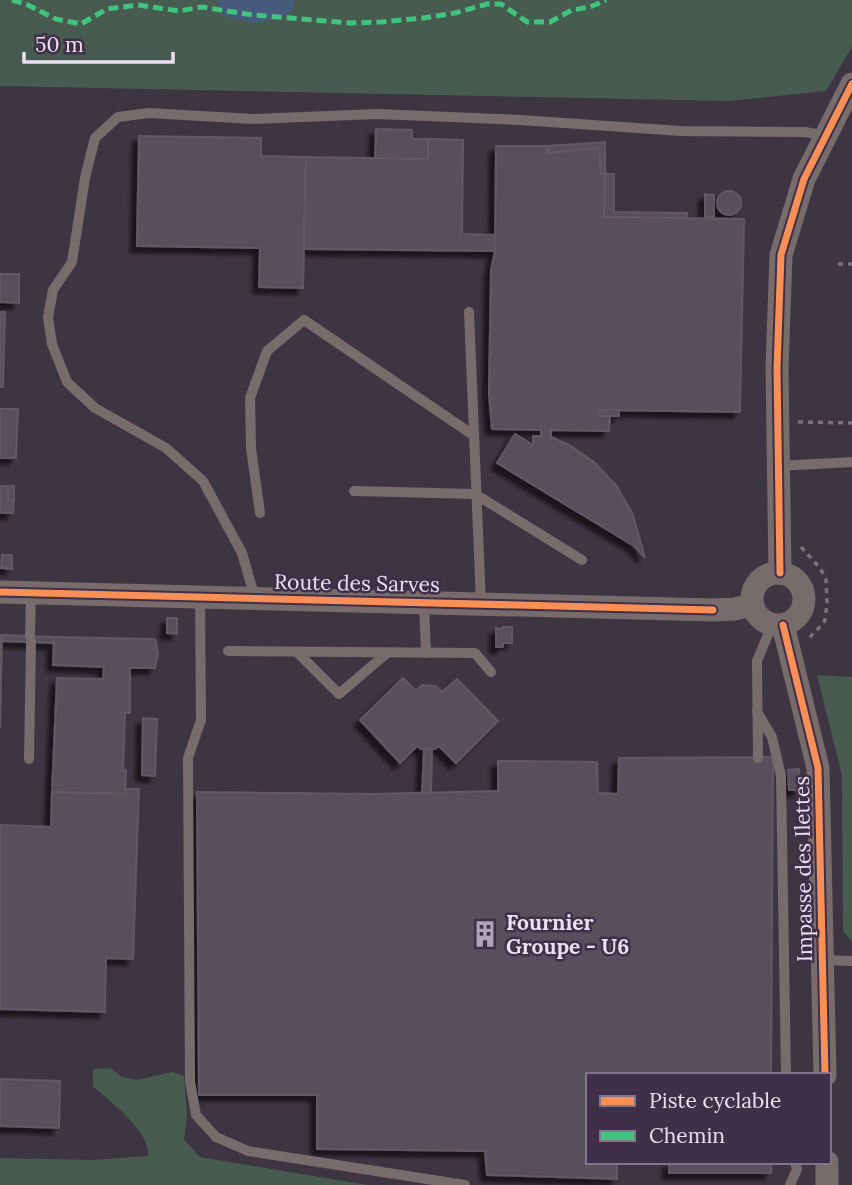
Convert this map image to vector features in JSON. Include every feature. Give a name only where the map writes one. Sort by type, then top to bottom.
[{"type":"street","points":[[779,573],[777,368],[781,255],[804,179],[852,84]]},
{"type":"street","points":[[779,573],[789,575],[799,582],[805,599],[799,616],[790,623],[778,625],[762,620],[752,605],[752,593],[758,583],[768,575],[779,573]]},
{"type":"street","name":"Route des Sarves","points":[[0,592],[713,610],[734,610],[752,605]]},
{"type":"street","name":"Impasse des Ilettes","points":[[778,625],[791,659],[818,768],[825,1073]]},
{"type":"street","points":[[827,1164],[827,1185]]},
{"type":"lane","points":[[255,598],[242,553],[203,481],[166,448],[95,408],[67,382],[52,344],[48,317],[53,290],[72,262],[85,178],[95,138],[118,117],[149,113],[253,119],[377,114],[681,131],[805,132],[826,136]]},
{"type":"lane","points":[[469,312],[481,604]]},
{"type":"lane","points":[[260,513],[251,448],[250,398],[267,351],[304,320],[473,435]]},
{"type":"lane","points":[[778,466],[852,463]]},
{"type":"lane","points":[[355,491],[475,495],[582,560]]},
{"type":"lane","points":[[29,760],[31,592]]},
{"type":"lane","points":[[200,597],[201,720],[188,758],[190,1081],[196,1115],[216,1137],[248,1151],[465,1185]]},
{"type":"lane","points":[[424,603],[426,653]]},
{"type":"lane","points":[[758,758],[757,661],[778,625]]},
{"type":"lane","points":[[228,651],[475,653],[491,672]]},
{"type":"lane","points":[[298,653],[338,694],[387,653]]},
{"type":"lane","points":[[757,712],[772,737],[781,776],[786,1073]]},
{"type":"lane","points":[[822,960],[852,961]]},
{"type":"lane","points":[[790,1185],[797,1169],[796,1164]]},
{"type":"path","points":[[838,264],[852,264]]},
{"type":"path","points":[[778,422],[852,423]]},
{"type":"path","points":[[779,528],[797,528],[803,551],[820,568],[827,585],[825,620],[810,636],[811,650],[791,659]]},
{"type":"green space","points":[[0,0],[852,0],[852,47],[826,91],[729,101],[0,86]]},
{"type":"green space","points":[[817,675],[852,677],[852,942],[843,931],[842,775]]},
{"type":"green space","points":[[110,1068],[122,1077],[137,1080],[172,1072],[184,1076],[187,1115],[184,1140],[200,1157],[368,1185],[0,1185],[0,1158],[92,1160],[148,1156],[143,1137],[136,1127],[119,1108],[93,1087],[93,1069]]},
{"type":"building","points":[[376,129],[412,130],[412,139],[428,139],[428,159],[375,158]]},
{"type":"building","points":[[139,136],[261,138],[261,156],[306,157],[303,288],[259,287],[260,248],[137,246]]},
{"type":"building","points":[[428,139],[463,140],[462,234],[495,235],[495,251],[304,249],[306,157],[428,159]]},
{"type":"building","points":[[605,142],[605,174],[601,174],[599,148],[548,153],[548,146]]},
{"type":"building","points":[[496,146],[548,146],[548,153],[599,148],[601,174],[605,174],[604,217],[744,219],[740,412],[600,410],[600,416],[610,416],[609,431],[551,430],[551,437],[569,445],[594,462],[616,485],[633,515],[645,558],[634,546],[497,463],[515,434],[533,445],[533,436],[541,436],[541,430],[492,429],[489,393]]},
{"type":"building","points":[[605,174],[614,174],[614,212],[687,213],[687,218],[604,217]]},
{"type":"building","points":[[729,191],[738,194],[741,203],[738,212],[729,215],[720,212],[717,203],[720,194]]},
{"type":"building","points":[[705,194],[714,195],[714,217],[705,217]]},
{"type":"building","points":[[0,274],[19,274],[19,303],[0,302]]},
{"type":"building","points":[[0,312],[5,312],[3,387],[0,387]]},
{"type":"building","points":[[0,409],[18,409],[16,458],[0,458]]},
{"type":"building","points":[[600,410],[619,410],[619,416],[600,416]]},
{"type":"building","points":[[0,486],[9,486],[8,500],[14,500],[13,513],[0,513]]},
{"type":"building","points":[[9,486],[14,486],[14,500],[8,500]]},
{"type":"building","points":[[2,555],[12,555],[12,569],[1,568]]},
{"type":"building","points":[[167,618],[177,618],[177,634],[167,633]]},
{"type":"building","points":[[512,627],[512,643],[503,643],[503,647],[496,647],[496,628]]},
{"type":"building","points":[[0,635],[2,635],[0,728]]},
{"type":"building","points":[[2,635],[54,637],[54,643],[2,641]]},
{"type":"building","points":[[54,637],[155,639],[158,653],[155,668],[130,668],[130,713],[125,713],[125,794],[52,792],[57,678],[103,679],[104,667],[53,665]]},
{"type":"building","points":[[403,678],[416,691],[422,685],[436,686],[442,692],[457,679],[498,721],[456,763],[439,746],[435,749],[421,749],[417,746],[400,763],[360,720]]},
{"type":"building","points":[[143,718],[157,719],[155,776],[142,775]]},
{"type":"building","points":[[424,749],[432,749],[431,793],[422,793]]},
{"type":"building","name":"Fournier Groupe - U6","points":[[773,757],[771,1073],[586,1073],[586,1164],[617,1164],[617,1179],[487,1175],[485,1151],[317,1149],[317,1095],[199,1095],[197,792],[373,794],[498,791],[498,761],[597,762],[598,793],[618,794],[619,758]]},
{"type":"building","points":[[799,769],[800,790],[789,790],[788,770]]},
{"type":"building","points":[[125,789],[139,789],[133,959],[106,958],[105,1012],[0,1009],[0,825],[51,827],[52,792],[125,794]]},
{"type":"building","points":[[0,1079],[60,1081],[59,1128],[0,1126]]},
{"type":"building","points":[[669,1164],[771,1164],[771,1173],[669,1173]]},
{"type":"waterway","points":[[237,0],[254,4],[276,0]]},
{"type":"marked path","points":[[12,0],[56,19],[81,24],[107,9],[138,5],[179,11],[202,7],[253,15],[350,23],[423,18],[487,4],[501,4],[527,22],[550,22],[572,10],[590,7],[606,0]]},
{"type":"cycle path","points":[[780,573],[777,368],[781,255],[804,179],[852,84]]},
{"type":"cycle path","points":[[0,592],[713,610]]},
{"type":"cycle path","points":[[783,625],[818,768],[825,1073]]},
{"type":"place","name":"Fournier Groupe - U6","points":[[485,934]]}]
